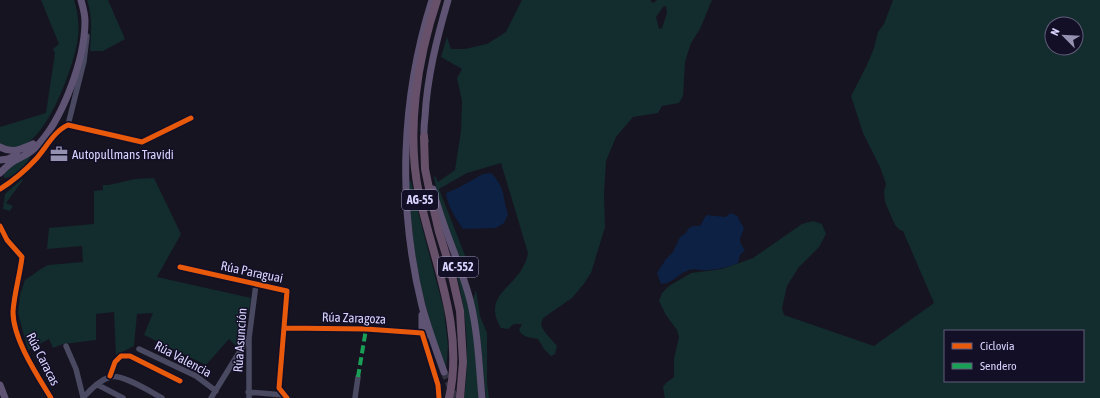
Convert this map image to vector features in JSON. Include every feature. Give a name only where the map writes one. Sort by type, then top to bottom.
[{"type":"highway","name":"AG-55","points":[[437,0],[424,47],[417,86],[414,148],[415,170],[419,193],[450,314],[454,365],[449,398]]},
{"type":"highway","name":"AG-55","points":[[424,137],[425,169],[439,232],[451,271],[460,311],[463,362],[460,398]]},
{"type":"main road","points":[[0,173],[12,162],[34,149],[56,117],[71,85],[82,48],[85,20],[81,0]]},
{"type":"main road","points":[[432,0],[413,78],[407,132],[406,171],[411,245],[422,305],[444,372]]},
{"type":"main road","name":"AC-552","points":[[448,0],[435,47],[429,77],[425,108],[424,137],[429,170],[438,211],[462,278],[472,312],[477,342],[482,398]]},
{"type":"main road","points":[[0,160],[8,159],[24,152],[45,135]]},
{"type":"main road","points":[[0,147],[9,151],[17,151],[33,144]]},
{"type":"main road","points":[[422,305],[422,333],[431,336]]},
{"type":"main road","points":[[0,385],[5,398]]},
{"type":"street","points":[[68,125],[84,61],[87,30],[85,20]]},
{"type":"street","points":[[0,189],[12,182],[36,159],[61,128],[68,125],[142,142],[191,118]]},
{"type":"street","name":"Rúa Caracas","points":[[0,226],[7,240],[22,257],[19,280],[14,299],[13,314],[18,339],[51,398]]},
{"type":"street","name":"Rúa Caracas","points":[[0,237],[7,240]]},
{"type":"street","name":"Rúa Paraguai","points":[[180,267],[287,291],[279,388],[285,396]]},
{"type":"street","name":"Rúa Asunción","points":[[249,395],[249,338],[256,284]]},
{"type":"street","name":"Rúa Zaragoza","points":[[284,328],[366,329],[422,333]]},
{"type":"street","points":[[422,333],[438,385],[439,398]]},
{"type":"street","points":[[212,398],[249,338]]},
{"type":"street","points":[[66,346],[76,369],[83,398],[98,384],[110,376],[115,362],[121,356],[130,356],[180,381]]},
{"type":"street","name":"Rúa Valencia","points":[[139,348],[196,376],[216,391]]},
{"type":"street","points":[[110,376],[120,377],[162,398]]},
{"type":"street","points":[[355,398],[358,377]]},
{"type":"street","points":[[98,384],[123,398]]},
{"type":"street","name":"Rúa Paraguai","points":[[249,395],[285,396]]},
{"type":"green space","points":[[41,0],[74,0],[78,24],[77,42],[73,60],[60,96],[50,115],[39,132],[27,143],[14,148],[0,143],[0,127],[46,113],[55,53],[53,49],[59,44]]},
{"type":"green space","points":[[87,0],[108,0],[125,39],[103,51],[90,51],[91,19]]},
{"type":"green space","points":[[522,0],[651,0],[653,3],[657,0],[712,0],[700,29],[691,43],[685,62],[683,96],[679,103],[662,106],[658,113],[633,117],[616,137],[606,161],[604,195],[605,227],[591,273],[572,298],[543,318],[541,325],[542,328],[557,346],[555,354],[551,356],[544,349],[538,339],[527,337],[520,332],[519,330],[522,324],[514,324],[508,329],[501,328],[496,317],[495,308],[497,300],[519,273],[528,253],[501,163],[467,173],[439,189],[466,258],[459,255],[447,230],[434,177],[435,176],[438,182],[455,170],[461,131],[462,101],[457,78],[462,69],[441,57],[447,37],[451,49],[465,49],[487,44],[506,32]],"holes":[[[666,6],[667,13],[662,28],[659,29],[656,17],[663,7]]]},
{"type":"green space","points":[[893,0],[1100,0],[1100,398],[665,398],[663,387],[674,377],[674,359],[679,337],[677,330],[666,315],[659,301],[662,293],[669,286],[691,273],[722,269],[753,258],[802,224],[813,221],[822,224],[826,234],[819,247],[799,267],[787,286],[782,308],[784,315],[874,346],[934,303],[903,231],[895,225],[885,202],[884,191],[886,184],[880,167],[863,133],[851,96],[874,48],[878,32],[884,24]]},
{"type":"green space","points":[[31,154],[30,158],[20,170],[12,176],[4,178],[4,174],[14,165]]},
{"type":"green space","points":[[154,178],[181,234],[157,277],[251,298],[249,311],[238,348],[229,339],[206,365],[144,335],[153,313],[137,314],[134,346],[116,355],[114,312],[96,314],[96,340],[63,344],[53,348],[49,339],[28,350],[18,313],[20,295],[25,280],[48,265],[83,262],[82,246],[47,249],[49,228],[94,224],[94,191],[103,190],[103,185],[135,179]]},
{"type":"green space","points":[[22,179],[23,180],[6,203],[13,206],[10,211],[3,209],[5,194]]},
{"type":"green space","points":[[411,181],[444,310],[448,346],[446,372],[420,284],[413,237],[408,182]]},
{"type":"green space","points":[[456,272],[458,272],[465,293],[473,327],[479,398],[464,398],[467,350],[463,304]]},
{"type":"green space","points":[[476,290],[480,316],[487,333],[487,383],[489,398],[486,398],[481,346],[473,300]]},
{"type":"water","points":[[491,173],[499,183],[503,193],[508,214],[504,223],[496,228],[463,229],[450,207],[446,193],[483,174]]},
{"type":"water","points":[[731,213],[738,216],[744,228],[740,241],[745,250],[740,255],[738,263],[715,269],[689,270],[665,284],[661,284],[657,273],[666,259],[673,252],[680,237],[686,233],[689,228],[693,226],[700,226],[707,215],[725,217]]},
{"type":"tunnel","points":[[444,372],[455,398]]},
{"type":"marked path","points":[[358,377],[366,329]]},
{"type":"cycle path","points":[[0,189],[28,168],[40,155],[54,135],[68,125],[142,142],[191,118]]},
{"type":"cycle path","points":[[0,226],[7,240],[22,257],[13,312],[17,334],[21,345],[39,379],[51,398]]},
{"type":"cycle path","points":[[180,267],[287,291],[279,388],[287,398]]},
{"type":"cycle path","points":[[284,328],[366,329],[422,333],[438,385],[439,398]]},
{"type":"cycle path","points":[[110,376],[115,362],[121,356],[130,356],[180,381]]},
{"type":"place","name":"Autopullmans Travidi","points":[[59,154]]}]
